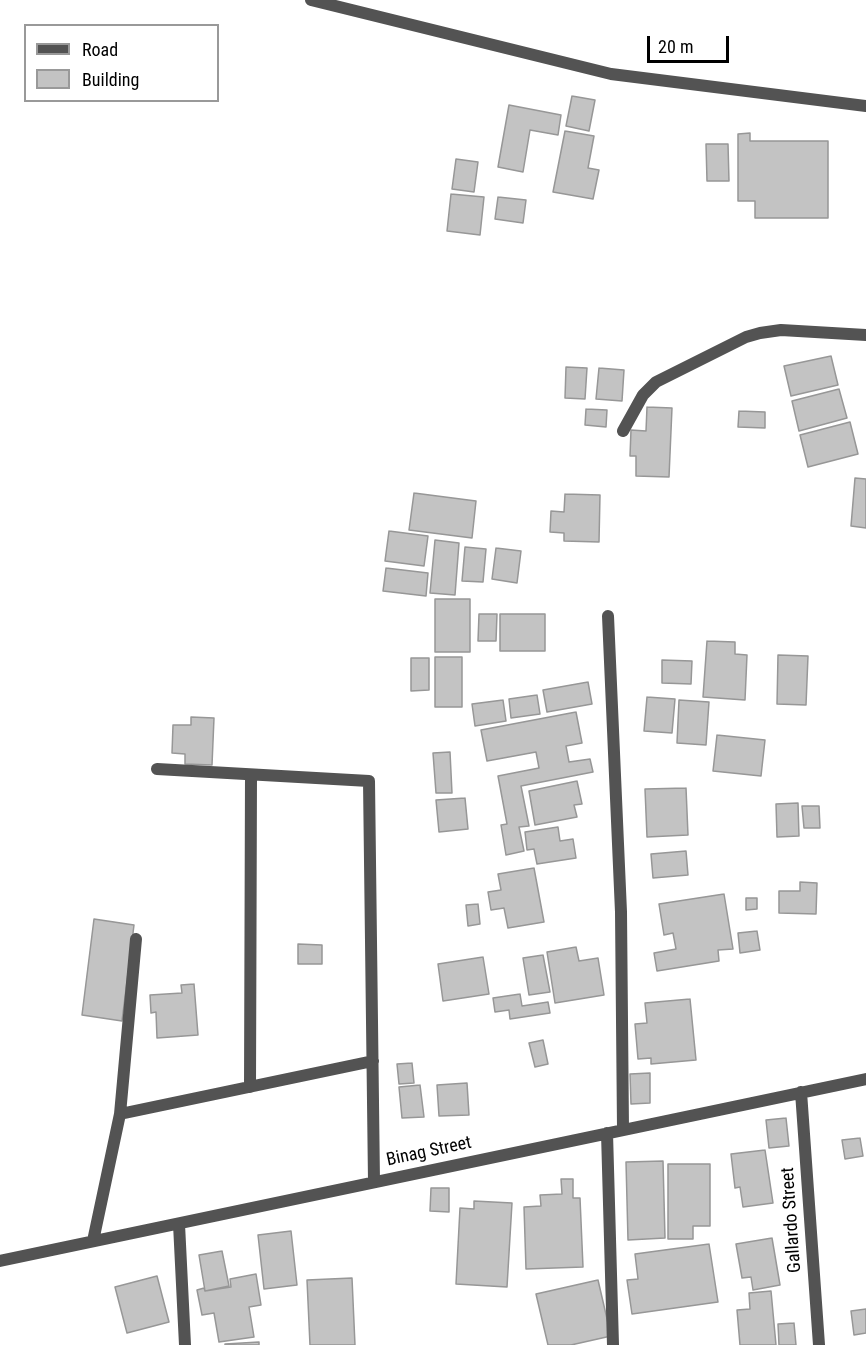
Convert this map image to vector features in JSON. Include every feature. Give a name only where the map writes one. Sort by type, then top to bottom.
[{"type":"street","points":[[311,0],[611,74],[866,106]]},
{"type":"street","points":[[623,431],[643,395],[656,382],[746,337],[781,330],[866,335]]},
{"type":"street","points":[[608,616],[621,912],[623,1129]]},
{"type":"street","points":[[157,770],[369,781],[374,1182]]},
{"type":"street","points":[[250,1087],[251,775]]},
{"type":"street","points":[[93,1242],[120,1114],[136,939]]},
{"type":"street","points":[[120,1114],[373,1061]]},
{"type":"street","name":"Binag Street","points":[[0,1261],[866,1079]]},
{"type":"street","name":"Gallardo Street","points":[[801,1092],[819,1345]]},
{"type":"street","points":[[607,1133],[613,1345]]},
{"type":"street","points":[[179,1224],[185,1345]]},
{"type":"building","points":[[572,96],[595,100],[589,131],[566,126]]},
{"type":"building","points":[[509,105],[561,115],[558,135],[530,130],[523,172],[498,167]]},
{"type":"building","points":[[565,131],[594,136],[588,168],[599,170],[593,199],[553,192]]},
{"type":"building","points":[[750,133],[750,141],[828,141],[828,218],[755,218],[755,201],[738,201],[738,134]]},
{"type":"building","points":[[706,144],[728,144],[729,181],[707,181]]},
{"type":"building","points":[[456,159],[478,162],[474,192],[452,189]]},
{"type":"building","points":[[451,194],[484,197],[480,235],[447,231]]},
{"type":"building","points":[[498,197],[526,200],[523,223],[495,219]]},
{"type":"building","points":[[831,356],[838,385],[791,396],[784,366]]},
{"type":"building","points":[[566,367],[587,368],[585,399],[565,398]]},
{"type":"building","points":[[599,368],[624,370],[622,401],[596,399]]},
{"type":"building","points":[[839,389],[847,418],[799,431],[792,401]]},
{"type":"building","points":[[647,407],[672,408],[669,477],[636,476],[636,456],[630,456],[631,430],[646,431]]},
{"type":"building","points":[[586,409],[607,410],[606,427],[585,425]]},
{"type":"building","points":[[739,411],[765,412],[765,428],[738,427]]},
{"type":"building","points":[[850,422],[858,454],[808,467],[800,435]]},
{"type":"building","points":[[855,478],[866,479],[866,528],[851,526]]},
{"type":"building","points":[[414,493],[476,501],[472,538],[409,530]]},
{"type":"building","points":[[565,494],[600,495],[599,542],[564,541],[564,533],[550,532],[551,511],[564,512]]},
{"type":"building","points":[[389,531],[428,536],[424,566],[385,561]]},
{"type":"building","points":[[435,540],[459,543],[455,595],[430,593]]},
{"type":"building","points":[[465,547],[486,549],[483,582],[462,581]]},
{"type":"building","points":[[496,548],[521,551],[517,583],[492,579]]},
{"type":"building","points":[[386,568],[428,573],[426,596],[383,591]]},
{"type":"building","points":[[435,599],[470,599],[470,652],[435,652]]},
{"type":"building","points":[[479,614],[497,614],[496,641],[478,641]]},
{"type":"building","points":[[500,614],[545,614],[545,651],[500,651]]},
{"type":"building","points":[[707,641],[735,642],[735,654],[747,655],[745,700],[703,697]]},
{"type":"building","points":[[778,655],[808,656],[806,705],[777,704]]},
{"type":"building","points":[[435,657],[462,657],[462,707],[435,707]]},
{"type":"building","points":[[411,658],[429,658],[429,690],[411,691]]},
{"type":"building","points":[[662,660],[692,661],[691,684],[662,683]]},
{"type":"building","points":[[588,682],[592,704],[547,712],[543,690]]},
{"type":"building","points":[[537,695],[540,714],[511,718],[509,699]]},
{"type":"building","points":[[647,697],[675,699],[672,733],[644,731]]},
{"type":"building","points":[[503,700],[506,721],[475,726],[472,704]]},
{"type":"building","points":[[679,700],[709,702],[706,745],[677,743]]},
{"type":"building","points":[[576,712],[582,743],[566,746],[569,762],[590,759],[593,772],[521,786],[529,826],[519,827],[524,851],[506,855],[501,825],[507,824],[498,776],[539,768],[536,752],[487,761],[481,730]]},
{"type":"building","points":[[191,717],[214,718],[212,765],[185,764],[185,754],[172,753],[173,725],[191,725]]},
{"type":"building","points":[[717,735],[765,740],[761,776],[713,771]]},
{"type":"building","points":[[450,752],[452,793],[436,793],[433,753]]},
{"type":"building","points":[[577,781],[582,804],[574,805],[577,817],[535,825],[529,791]]},
{"type":"building","points":[[686,788],[688,835],[647,837],[645,789]]},
{"type":"building","points":[[465,798],[468,829],[439,832],[436,800]]},
{"type":"building","points":[[798,803],[799,836],[777,837],[776,804]]},
{"type":"building","points":[[802,806],[819,806],[820,828],[804,828]]},
{"type":"building","points":[[558,827],[560,841],[573,839],[576,858],[537,864],[534,849],[527,850],[525,832]]},
{"type":"building","points":[[686,851],[688,875],[653,878],[651,854]]},
{"type":"building","points":[[534,868],[544,922],[508,928],[504,908],[491,910],[488,892],[501,890],[498,874]]},
{"type":"building","points":[[800,882],[817,883],[816,914],[779,913],[779,891],[800,891]]},
{"type":"building","points":[[724,894],[733,949],[718,950],[719,961],[657,971],[654,953],[676,949],[673,933],[664,935],[659,904]]},
{"type":"building","points":[[746,898],[757,898],[757,909],[746,910]]},
{"type":"building","points":[[478,904],[480,924],[468,926],[466,905]]},
{"type":"building","points":[[94,919],[134,925],[122,1021],[82,1015]]},
{"type":"building","points":[[757,931],[760,950],[740,953],[738,933]]},
{"type":"building","points":[[298,944],[322,945],[322,964],[298,964]]},
{"type":"building","points":[[576,947],[579,961],[598,958],[604,995],[555,1003],[547,952]]},
{"type":"building","points":[[543,955],[550,992],[529,995],[523,958]]},
{"type":"building","points":[[483,957],[489,994],[443,1001],[438,964]]},
{"type":"building","points":[[194,984],[198,1035],[157,1038],[156,1012],[151,1013],[150,995],[182,993],[181,985]]},
{"type":"building","points":[[520,994],[522,1006],[548,1002],[550,1013],[510,1019],[509,1010],[495,1012],[493,998]]},
{"type":"building","points":[[690,999],[696,1060],[651,1064],[651,1058],[638,1059],[635,1024],[647,1023],[645,1003]]},
{"type":"building","points":[[543,1040],[548,1064],[535,1067],[529,1043]]},
{"type":"building","points":[[412,1063],[414,1083],[399,1084],[397,1064]]},
{"type":"building","points":[[650,1073],[650,1103],[631,1104],[630,1074]]},
{"type":"building","points":[[467,1083],[469,1115],[439,1116],[437,1085]]},
{"type":"building","points":[[420,1085],[424,1117],[402,1118],[399,1087]]},
{"type":"building","points":[[786,1118],[789,1146],[769,1148],[766,1120]]},
{"type":"building","points":[[860,1138],[863,1156],[845,1159],[842,1140]]},
{"type":"building","points":[[765,1150],[773,1203],[743,1207],[740,1187],[735,1188],[731,1154]]},
{"type":"building","points":[[663,1161],[665,1238],[628,1240],[626,1162]]},
{"type":"building","points":[[668,1164],[710,1164],[710,1226],[693,1226],[693,1239],[668,1239]]},
{"type":"building","points":[[561,1179],[573,1179],[573,1198],[580,1198],[583,1267],[526,1269],[524,1207],[541,1206],[540,1195],[562,1194]]},
{"type":"building","points":[[431,1188],[449,1188],[449,1212],[430,1211]]},
{"type":"building","points":[[474,1201],[512,1203],[507,1287],[456,1284],[460,1208],[474,1209]]},
{"type":"building","points":[[291,1231],[297,1285],[264,1289],[258,1235]]},
{"type":"building","points":[[772,1238],[780,1285],[753,1290],[751,1277],[742,1278],[736,1244]]},
{"type":"building","points":[[709,1244],[718,1302],[632,1314],[627,1280],[638,1279],[635,1254]]},
{"type":"building","points":[[222,1251],[229,1286],[205,1291],[199,1255]]},
{"type":"building","points":[[256,1274],[261,1305],[249,1307],[254,1337],[219,1342],[214,1313],[202,1315],[197,1290],[231,1287],[230,1279]]},
{"type":"building","points":[[157,1276],[169,1322],[127,1333],[115,1287]]},
{"type":"building","points":[[352,1278],[355,1345],[310,1345],[307,1280]]},
{"type":"building","points":[[598,1280],[611,1336],[571,1345],[548,1345],[536,1294]]},
{"type":"building","points":[[771,1291],[776,1345],[740,1345],[737,1310],[750,1309],[749,1293]]},
{"type":"building","points":[[866,1309],[866,1333],[854,1335],[851,1311]]},
{"type":"building","points":[[794,1323],[796,1345],[779,1345],[778,1324]]},
{"type":"building","points":[[259,1342],[259,1345],[225,1345],[225,1344]]}]
